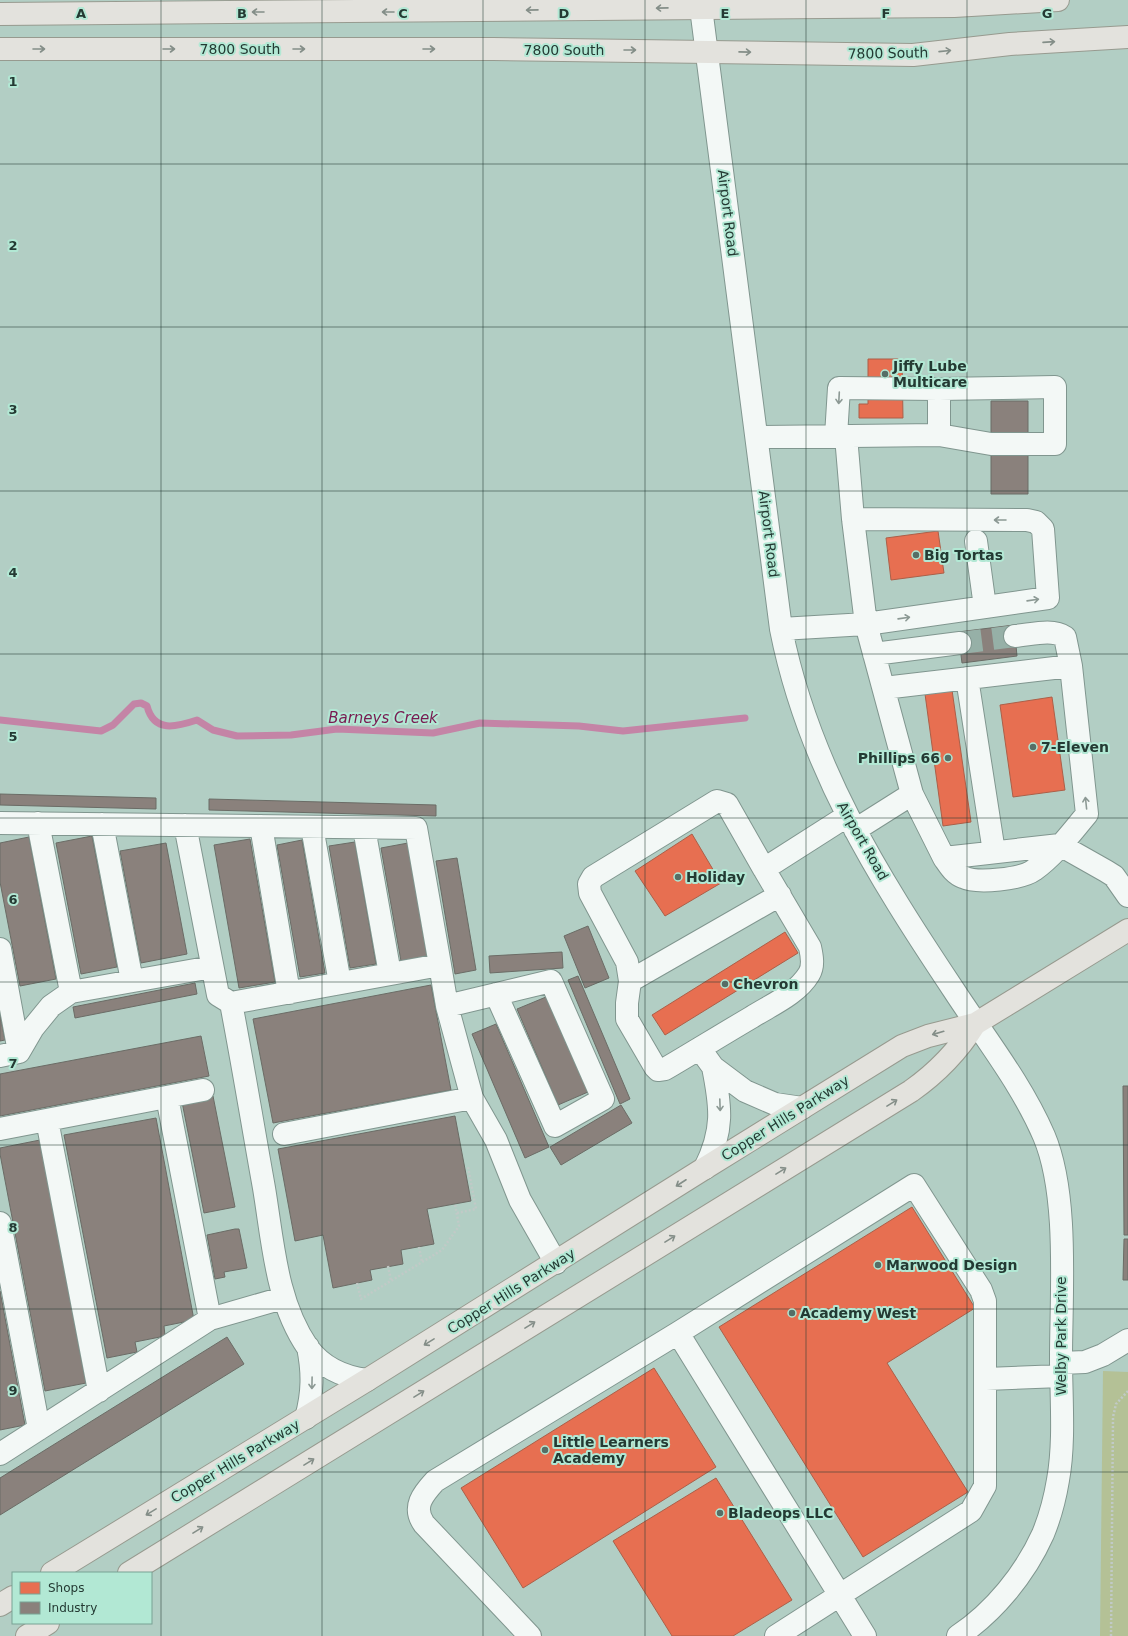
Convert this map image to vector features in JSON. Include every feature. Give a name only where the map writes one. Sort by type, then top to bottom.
[{"type":"main road","points":[[0,14],[170,6],[512,11],[700,4],[954,6],[1058,0]]},
{"type":"main road","name":"7800 South","points":[[0,49],[706,51],[913,55],[1010,44],[1128,37]]},
{"type":"main road","name":"Copper Hills Parkway","points":[[54,1572],[556,1263],[704,1168],[902,1046],[928,1036],[975,1024],[1128,930]]},
{"type":"main road","name":"Copper Hills Parkway","points":[[131,1572],[911,1091],[947,1061],[961,1046],[975,1024]]},
{"type":"main road","points":[[0,1605],[12,1598]]},
{"type":"main road","points":[[27,1636],[46,1624]]},
{"type":"street","name":"Airport Road","points":[[700,4],[781,629],[788,661],[806,722],[831,783],[851,823],[942,973],[975,1024]]},
{"type":"street","points":[[757,437],[841,436],[939,435],[991,444],[1055,444],[1055,387],[939,389],[839,388],[841,436],[866,624],[912,794],[951,869],[962,877],[973,880],[1023,875],[1033,871],[1060,845],[1088,814],[1071,666],[1068,645],[1065,637],[1061,634],[1048,633],[1015,636]]},
{"type":"street","points":[[939,389],[939,435]]},
{"type":"street","points":[[781,629],[866,624],[1048,598],[1043,529],[1036,522],[1027,520],[853,519]]},
{"type":"street","points":[[976,541],[985,607]]},
{"type":"street","points":[[874,654],[960,643]]},
{"type":"street","points":[[884,688],[1071,666]]},
{"type":"street","points":[[967,678],[994,852]]},
{"type":"street","points":[[764,869],[851,823],[912,794]]},
{"type":"street","points":[[717,801],[727,804],[780,894],[810,947],[812,961],[810,973],[803,983],[788,995],[700,1049],[665,1069],[658,1070],[627,1019],[627,1003],[630,981],[627,962],[590,893],[589,884],[593,877],[717,801]]},
{"type":"street","points":[[0,822],[416,828],[447,1006],[472,1098],[496,1140],[520,1200],[556,1263]]},
{"type":"street","points":[[38,823],[71,992]]},
{"type":"street","points":[[102,824],[132,981]]},
{"type":"street","points":[[185,825],[218,995],[231,1003],[440,965]]},
{"type":"street","points":[[261,826],[289,993]]},
{"type":"street","points":[[312,827],[340,983]]},
{"type":"street","points":[[364,828],[390,974]]},
{"type":"street","points":[[944,858],[1060,845],[1114,876],[1128,896]]},
{"type":"street","points":[[630,981],[780,894]]},
{"type":"street","points":[[0,948],[10,1054]]},
{"type":"street","points":[[10,1054],[51,1006],[71,992],[212,967]]},
{"type":"street","points":[[447,1006],[496,994],[551,981],[603,1099],[555,1126],[496,994]]},
{"type":"street","points":[[231,1003],[283,1298],[308,1348],[312,1373],[312,1388],[306,1418]]},
{"type":"street","name":"Welby Park Drive","points":[[958,1636],[981,1618],[1016,1580],[1031,1557],[1043,1534],[1058,1480],[1061,1451],[1060,1220],[1055,1176],[1045,1138],[1012,1075],[975,1024]]},
{"type":"street","points":[[700,1049],[712,1067],[744,1091],[775,1104],[802,1108]]},
{"type":"street","points":[[704,1168],[715,1143],[720,1116],[720,1100],[712,1067]]},
{"type":"street","points":[[0,1129],[203,1090]]},
{"type":"street","points":[[166,1097],[210,1319]]},
{"type":"street","points":[[284,1134],[472,1098]]},
{"type":"street","points":[[47,1120],[99,1391]]},
{"type":"street","points":[[530,1636],[424,1524],[419,1513],[420,1500],[424,1492],[435,1482],[678,1333],[914,1185],[981,1290],[985,1301],[985,1486],[971,1512],[776,1636]]},
{"type":"street","points":[[0,1223],[39,1429]]},
{"type":"street","points":[[0,1454],[210,1319],[283,1298]]},
{"type":"street","points":[[678,1333],[865,1636]]},
{"type":"street","points":[[986,1379],[1061,1370],[1103,1355],[1128,1340]]},
{"type":"street","points":[[308,1348],[335,1371],[345,1376],[367,1380]]},
{"type":"path","points":[[457,1213],[476,1209],[468,1167]]},
{"type":"path","points":[[357,1283],[361,1299],[442,1250],[459,1226],[455,1204]]},
{"type":"path","points":[[419,1246],[422,1262]]},
{"type":"path","points":[[388,1266],[391,1281]]},
{"type":"path","points":[[1111,1636],[1113,1417],[1116,1404],[1128,1391]]},
{"type":"green space","points":[[1103,1371],[1128,1372],[1128,1636],[1100,1636]]},
{"type":"building: Shops","name":"Jiffy Lube Multicare","points":[[868,359],[902,359],[903,418],[859,418],[859,404],[868,404]]},
{"type":"building: Shops","points":[[938,531],[944,573],[891,580],[886,538]]},
{"type":"building: Shops","name":"Phillips 66","points":[[952,690],[971,822],[943,826],[925,694]]},
{"type":"building: Shops","name":"7-Eleven","points":[[1052,697],[1065,790],[1013,797],[1000,705]]},
{"type":"building: Shops","name":"Holiday","points":[[692,834],[721,883],[665,916],[635,871]]},
{"type":"building: Shops","name":"Chevron","points":[[785,932],[798,953],[665,1035],[652,1015]]},
{"type":"building: Shops","points":[[912,1207],[975,1308],[887,1363],[968,1492],[863,1557],[719,1327]]},
{"type":"building: Shops","points":[[654,1368],[716,1467],[523,1588],[461,1488]]},
{"type":"building: Shops","points":[[716,1478],[792,1600],[733,1636],[672,1636],[613,1541]]},
{"type":"building: Industry","points":[[991,401],[1028,401],[1028,494],[991,494]]},
{"type":"building: Industry","points":[[1014,625],[1017,656],[962,663],[958,632]]},
{"type":"building: Industry","points":[[0,794],[156,798],[156,809],[0,805]]},
{"type":"building: Industry","points":[[209,799],[436,805],[436,816],[209,810]]},
{"type":"building: Industry","points":[[92,836],[117,967],[81,974],[56,843]]},
{"type":"building: Industry","points":[[29,837],[56,979],[20,986],[0,882],[0,843]]},
{"type":"building: Industry","points":[[250,839],[275,982],[239,988],[214,845]]},
{"type":"building: Industry","points":[[302,840],[325,973],[300,977],[277,845]]},
{"type":"building: Industry","points":[[355,842],[376,964],[350,968],[329,846]]},
{"type":"building: Industry","points":[[166,843],[187,954],[141,963],[120,851]]},
{"type":"building: Industry","points":[[408,843],[427,956],[401,961],[381,848]]},
{"type":"building: Industry","points":[[457,858],[476,970],[455,974],[436,861]]},
{"type":"building: Industry","points":[[588,926],[609,978],[585,988],[564,936]]},
{"type":"building: Industry","points":[[562,952],[563,968],[490,973],[489,956]]},
{"type":"building: Industry","points":[[578,976],[630,1099],[620,1104],[568,980]]},
{"type":"building: Industry","points":[[195,983],[197,994],[75,1018],[73,1007]]},
{"type":"building: Industry","points":[[431,985],[451,1090],[273,1123],[253,1019]]},
{"type":"building: Industry","points":[[546,997],[588,1092],[558,1105],[517,1009]]},
{"type":"building: Industry","points":[[0,1015],[5,1040],[0,1041]]},
{"type":"building: Industry","points":[[496,1024],[549,1147],[525,1158],[472,1034]]},
{"type":"building: Industry","points":[[201,1036],[209,1076],[0,1116],[0,1074]]},
{"type":"building: Industry","points":[[1123,1086],[1128,1086],[1128,1235],[1124,1235]]},
{"type":"building: Industry","points":[[213,1096],[235,1207],[204,1213],[182,1102]]},
{"type":"building: Industry","points":[[621,1105],[632,1123],[561,1165],[550,1147]]},
{"type":"building: Industry","points":[[455,1116],[471,1201],[427,1209],[434,1244],[401,1250],[403,1264],[370,1270],[372,1280],[333,1288],[323,1235],[295,1241],[278,1149]]},
{"type":"building: Industry","points":[[156,1118],[194,1320],[164,1326],[165,1336],[135,1342],[137,1352],[107,1358],[64,1135]]},
{"type":"building: Industry","points":[[40,1140],[86,1383],[45,1391],[0,1154],[0,1148]]},
{"type":"building: Industry","points":[[239,1229],[247,1268],[224,1272],[225,1277],[215,1279],[207,1235]]},
{"type":"building: Industry","points":[[1124,1239],[1128,1239],[1128,1280],[1123,1280]]},
{"type":"building: Industry","points":[[0,1291],[25,1425],[0,1430]]},
{"type":"building: Industry","points":[[227,1337],[244,1364],[0,1515],[0,1478]]},
{"type":"waterway","name":"Barneys Creek","points":[[0,720],[101,731],[113,725],[134,704],[141,703],[147,706],[150,715],[160,724],[174,726],[197,720],[213,730],[237,736],[291,735],[337,729],[433,733],[480,723],[579,726],[623,731],[745,718]]},
{"type":"tunnel","points":[[960,643],[1015,636]]},
{"type":"place","name":"Jiffy Lube Multicare","points":[[885,374]]},
{"type":"place","name":"Big Tortas","points":[[916,555]]},
{"type":"place","name":"7-Eleven","points":[[1033,747]]},
{"type":"place","name":"Phillips 66","points":[[948,758]]},
{"type":"place","name":"Holiday","points":[[678,877]]},
{"type":"place","name":"Chevron","points":[[725,984]]},
{"type":"place","name":"Marwood Design","points":[[878,1265]]},
{"type":"place","name":"Academy West","points":[[792,1313]]},
{"type":"place","name":"Little Learners Academy","points":[[545,1450]]},
{"type":"place","name":"Bladeops LLC","points":[[720,1513]]}]
